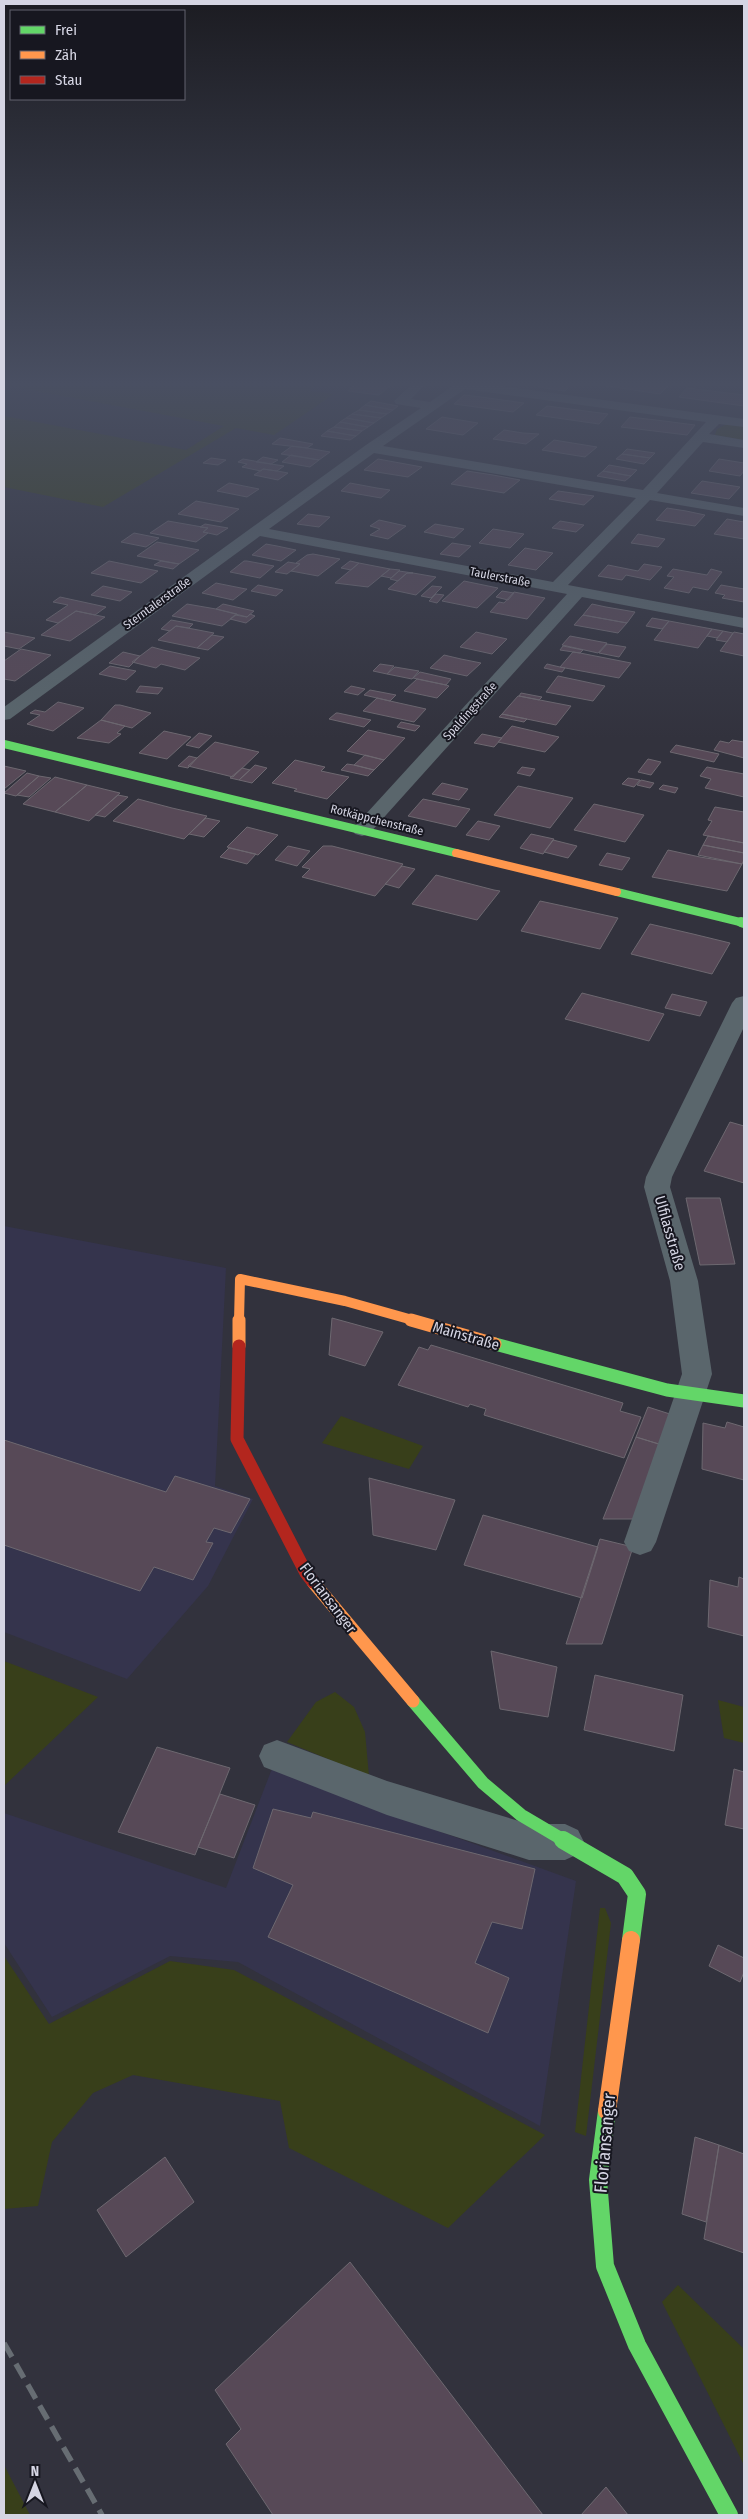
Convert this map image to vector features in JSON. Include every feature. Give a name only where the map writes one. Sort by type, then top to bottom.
[{"type":"street","name":"Sterntalerstraße","points":[[4,715],[295,503]]},
{"type":"street","points":[[556,588],[640,503]]},
{"type":"street","points":[[686,503],[744,512]]},
{"type":"street","name":"Taulerstraße","points":[[256,531],[744,622]]},
{"type":"street","name":"Spaldingstraße","points":[[362,830],[578,592]]},
{"type":"street","name":"Rotkäppchenstraße","points":[[4,744],[744,923]]},
{"type":"street","name":"Ulfilasstraße","points":[[693,1392],[697,1374],[684,1281],[657,1187],[659,1177],[744,1003]]},
{"type":"street","name":"Mainstraße","points":[[240,1279],[345,1301],[509,1348],[667,1390],[693,1392],[744,1401]]},
{"type":"street","name":"Floriansanger","points":[[240,1279],[237,1439],[306,1572],[350,1629],[484,1783],[521,1815],[625,1876],[637,1894],[598,2180],[605,2266],[637,2345],[729,2515]]},
{"type":"street","points":[[640,1542],[693,1392]]},
{"type":"street","name":"Floriansanger","points":[[277,1756],[387,1798],[529,1842],[565,1842]]},
{"type":"shaded area","points":[[4,1226],[226,1268],[215,1486],[253,1499],[208,1586],[127,1679],[4,1632]]},
{"type":"shaded area","points":[[273,1766],[397,1816],[576,1881],[540,2126],[238,1962],[170,1956],[52,2017],[4,1943],[4,1813],[226,1888]]},
{"type":"green space","points":[[81,503],[110,503],[103,507]]},
{"type":"green space","points":[[341,1416],[423,1446],[409,1469],[322,1443]]},
{"type":"green space","points":[[4,1661],[98,1697],[4,1786]]},
{"type":"green space","points":[[335,1692],[354,1707],[365,1732],[369,1776],[287,1742],[316,1702]]},
{"type":"green space","points":[[718,1700],[744,1707],[744,1743],[724,1738]]},
{"type":"green space","points":[[600,1908],[605,1908],[611,1923],[586,2136],[575,2132]]},
{"type":"green space","points":[[4,1956],[49,2024],[170,1961],[234,1970],[545,2135],[448,2228],[289,2148],[280,2101],[133,2075],[93,2093],[52,2142],[38,2206],[4,2209]]},
{"type":"green space","points":[[678,2285],[744,2349],[744,2465],[662,2302]]},
{"type":"green space","points":[[4,2465],[30,2515],[4,2515]]},
{"type":"building","points":[[194,503],[239,509],[221,522],[178,514]]},
{"type":"building","points":[[570,503],[587,503],[584,505]]},
{"type":"building","points":[[667,508],[705,515],[695,526],[656,520]]},
{"type":"building","points":[[308,514],[330,517],[319,527],[297,524]]},
{"type":"building","points":[[727,519],[744,522],[744,539],[714,534]]},
{"type":"building","points":[[379,520],[406,526],[388,539],[370,535],[380,529],[370,526]]},
{"type":"building","points":[[168,521],[208,528],[203,532],[208,533],[196,542],[150,533]]},
{"type":"building","points":[[560,521],[584,525],[576,532],[552,528]]},
{"type":"building","points":[[205,524],[228,528],[217,535],[203,532],[208,528],[200,527]]},
{"type":"building","points":[[435,524],[464,529],[454,538],[424,532]]},
{"type":"building","points":[[493,529],[524,534],[510,548],[479,543]]},
{"type":"building","points":[[134,533],[159,538],[146,547],[121,542]]},
{"type":"building","points":[[638,534],[665,539],[658,547],[631,543]]},
{"type":"building","points":[[157,542],[199,550],[179,564],[137,556]]},
{"type":"building","points":[[452,543],[471,546],[459,557],[440,554]]},
{"type":"building","points":[[266,544],[296,550],[281,561],[252,555]]},
{"type":"building","points":[[525,548],[553,553],[536,570],[508,565]]},
{"type":"building","points":[[313,554],[340,559],[318,576],[291,571],[300,564],[296,563],[307,555]]},
{"type":"building","points":[[109,561],[158,571],[141,583],[91,573]]},
{"type":"building","points":[[161,561],[179,564],[173,569],[154,565]]},
{"type":"building","points":[[244,561],[274,566],[260,578],[230,572]]},
{"type":"building","points":[[350,561],[359,563],[351,570],[341,568]]},
{"type":"building","points":[[288,562],[300,564],[287,574],[275,572]]},
{"type":"building","points":[[359,563],[390,569],[368,587],[335,583]]},
{"type":"building","points":[[644,564],[662,567],[650,580],[626,575],[622,580],[598,576],[608,565],[638,571]]},
{"type":"building","points":[[390,569],[400,570],[391,578],[381,576]]},
{"type":"building","points":[[673,569],[707,575],[711,569],[722,572],[708,590],[693,587],[689,593],[664,588],[674,577],[667,576]]},
{"type":"building","points":[[399,571],[413,573],[407,573],[398,581],[390,579]]},
{"type":"building","points":[[407,573],[436,577],[416,595],[388,589]]},
{"type":"building","points":[[464,581],[498,588],[477,608],[442,601]]},
{"type":"building","points":[[216,583],[247,589],[233,600],[202,593]]},
{"type":"building","points":[[258,585],[283,590],[276,596],[251,591]]},
{"type":"building","points":[[721,585],[744,589],[744,602],[722,598],[725,595],[715,593]]},
{"type":"building","points":[[103,586],[132,592],[120,601],[91,595]]},
{"type":"building","points":[[432,586],[442,587],[431,598],[421,596]]},
{"type":"building","points":[[502,591],[514,593],[508,600],[496,597]]},
{"type":"building","points":[[514,592],[545,598],[527,619],[490,612],[499,602],[504,603]]},
{"type":"building","points":[[436,594],[444,595],[437,603],[429,601]]},
{"type":"building","points":[[60,597],[106,607],[95,615],[76,611],[58,623],[46,620],[68,605],[53,602]]},
{"type":"building","points":[[187,604],[237,614],[222,626],[172,616]]},
{"type":"building","points":[[223,604],[254,611],[247,617],[216,609]]},
{"type":"building","points":[[592,604],[635,612],[627,623],[583,615]]},
{"type":"building","points":[[76,611],[105,617],[70,641],[41,635]]},
{"type":"building","points":[[250,614],[255,616],[246,623],[230,619],[235,615],[247,617]]},
{"type":"building","points":[[583,615],[627,623],[618,633],[574,625]]},
{"type":"building","points":[[652,618],[669,621],[662,629],[646,626]]},
{"type":"building","points":[[171,620],[193,624],[189,628],[176,626],[170,631],[161,629]]},
{"type":"building","points":[[669,621],[712,629],[698,648],[654,640]]},
{"type":"building","points":[[176,626],[214,633],[197,648],[158,640]]},
{"type":"building","points":[[712,629],[723,631],[717,638],[707,636]]},
{"type":"building","points":[[723,631],[733,633],[727,642],[716,640]]},
{"type":"building","points":[[4,632],[35,638],[19,649],[4,646]]},
{"type":"building","points":[[476,632],[507,639],[492,654],[460,647]]},
{"type":"building","points":[[734,632],[744,634],[744,656],[720,651]]},
{"type":"building","points":[[212,635],[224,637],[208,650],[197,648]]},
{"type":"building","points":[[570,636],[607,643],[598,653],[562,645]]},
{"type":"building","points":[[607,644],[626,647],[619,657],[599,653]]},
{"type":"building","points":[[563,646],[583,650],[580,653],[560,650]]},
{"type":"building","points":[[152,647],[200,658],[185,670],[161,664],[156,668],[132,662]]},
{"type":"building","points":[[21,649],[51,655],[15,681],[4,679],[4,661]]},
{"type":"building","points":[[123,652],[140,656],[129,667],[109,663]]},
{"type":"building","points":[[573,652],[631,663],[619,678],[560,667]]},
{"type":"building","points":[[444,655],[481,663],[467,676],[430,668]]},
{"type":"building","points":[[380,664],[394,666],[387,674],[373,671]]},
{"type":"building","points":[[547,664],[565,668],[562,672],[544,668]]},
{"type":"building","points":[[110,666],[136,671],[126,680],[99,674]]},
{"type":"building","points":[[395,667],[419,671],[412,679],[387,674]]},
{"type":"building","points":[[420,672],[451,679],[446,685],[413,678]]},
{"type":"building","points":[[558,676],[605,686],[593,701],[546,692]]},
{"type":"building","points":[[417,679],[449,686],[437,698],[404,691]]},
{"type":"building","points":[[140,686],[163,688],[158,694],[136,692]]},
{"type":"building","points":[[351,686],[365,689],[358,695],[344,692]]},
{"type":"building","points":[[370,690],[396,695],[390,701],[364,695]]},
{"type":"building","points":[[521,693],[542,697],[539,700],[519,696]]},
{"type":"building","points":[[518,696],[571,706],[556,725],[502,714]]},
{"type":"building","points":[[377,698],[426,709],[414,722],[363,711]]},
{"type":"building","points":[[58,702],[84,708],[53,731],[27,724],[40,715],[30,713],[35,710],[45,712]]},
{"type":"building","points":[[115,705],[151,713],[132,728],[101,720]]},
{"type":"building","points":[[336,713],[371,720],[364,727],[329,719]]},
{"type":"building","points":[[502,714],[527,719],[524,722],[499,717]]},
{"type":"building","points":[[101,720],[125,726],[117,733],[121,734],[109,743],[77,738]]},
{"type":"building","points":[[401,722],[420,726],[415,731],[397,727]]},
{"type":"building","points":[[512,726],[559,737],[545,752],[498,742]]},
{"type":"building","points":[[368,730],[405,738],[384,760],[347,751]]},
{"type":"building","points":[[164,731],[191,737],[167,759],[139,753]]},
{"type":"building","points":[[199,733],[212,736],[199,748],[186,745]]},
{"type":"building","points":[[482,734],[502,738],[494,747],[474,743]]},
{"type":"building","points":[[732,740],[744,742],[744,758],[714,750],[720,741],[729,743]]},
{"type":"building","points":[[215,742],[259,752],[233,777],[188,766]]},
{"type":"building","points":[[676,745],[719,754],[714,762],[670,752]]},
{"type":"building","points":[[365,755],[384,760],[374,770],[354,765]]},
{"type":"building","points":[[189,756],[197,758],[188,768],[178,766]]},
{"type":"building","points":[[648,759],[661,762],[651,775],[638,772]]},
{"type":"building","points":[[295,760],[325,767],[321,771],[349,777],[327,799],[294,791],[297,789],[272,783]]},
{"type":"building","points":[[347,764],[374,770],[368,776],[341,770]]},
{"type":"building","points":[[255,765],[267,768],[252,783],[239,780]]},
{"type":"building","points":[[4,766],[26,771],[4,789]]},
{"type":"building","points":[[522,767],[535,769],[530,776],[517,773]]},
{"type":"building","points":[[707,767],[744,774],[744,797],[705,788],[711,779],[700,776]]},
{"type":"building","points":[[242,768],[250,770],[239,780],[230,778]]},
{"type":"building","points":[[27,773],[39,776],[16,796],[4,793]]},
{"type":"building","points":[[39,776],[51,778],[29,797],[17,795]]},
{"type":"building","points":[[55,777],[87,785],[55,812],[23,804]]},
{"type":"building","points":[[628,778],[640,780],[634,787],[622,784]]},
{"type":"building","points":[[641,780],[654,783],[650,788],[637,785]]},
{"type":"building","points":[[442,783],[468,789],[459,800],[432,794]]},
{"type":"building","points":[[87,785],[120,793],[89,821],[55,812]]},
{"type":"building","points":[[663,785],[678,788],[675,793],[659,789]]},
{"type":"building","points":[[518,786],[573,798],[550,828],[494,815]]},
{"type":"building","points":[[118,795],[128,797],[105,817],[95,815]]},
{"type":"building","points":[[138,799],[207,816],[184,839],[113,821]]},
{"type":"building","points":[[423,799],[470,809],[456,827],[408,816]]},
{"type":"building","points":[[594,804],[644,815],[625,842],[574,830]]},
{"type":"building","points":[[715,807],[744,812],[744,843],[703,835],[712,821],[708,820]]},
{"type":"building","points":[[206,818],[220,821],[204,837],[189,834]]},
{"type":"building","points":[[478,821],[500,826],[489,840],[466,835]]},
{"type":"building","points":[[247,827],[278,835],[258,855],[227,847]]},
{"type":"building","points":[[531,834],[554,839],[543,854],[520,848]]},
{"type":"building","points":[[708,836],[744,843],[744,853],[703,845]]},
{"type":"building","points":[[553,840],[577,846],[568,858],[544,852]]},
{"type":"building","points":[[703,845],[744,853],[744,860],[742,864],[698,855]]},
{"type":"building","points":[[288,846],[310,851],[297,866],[275,860]]},
{"type":"building","points":[[323,846],[332,846],[403,864],[375,896],[302,877],[310,869],[302,867]]},
{"type":"building","points":[[229,848],[256,854],[247,864],[220,857]]},
{"type":"building","points":[[668,850],[742,864],[727,891],[652,877]]},
{"type":"building","points":[[607,853],[630,858],[622,870],[599,865]]},
{"type":"building","points":[[402,866],[415,869],[399,888],[385,884]]},
{"type":"building","points":[[436,875],[500,891],[477,920],[412,904]]},
{"type":"building","points":[[540,901],[618,918],[600,949],[521,931]]},
{"type":"building","points":[[650,924],[730,943],[712,974],[631,954]]},
{"type":"building","points":[[582,993],[664,1014],[649,1041],[565,1019]]},
{"type":"building","points":[[672,994],[707,1002],[700,1016],[665,1008]]},
{"type":"building","points":[[730,1122],[744,1126],[744,1183],[704,1171]]},
{"type":"building","points":[[686,1198],[720,1198],[735,1264],[700,1265]]},
{"type":"building","points":[[332,1318],[383,1332],[365,1366],[329,1355]]},
{"type":"building","points":[[431,1345],[623,1403],[620,1411],[641,1417],[624,1458],[484,1415],[486,1409],[470,1404],[468,1407],[398,1385],[419,1347],[428,1350]]},
{"type":"building","points":[[648,1407],[673,1415],[662,1445],[636,1437]]},
{"type":"building","points":[[727,1422],[744,1427],[744,1480],[702,1469],[703,1423],[725,1428]]},
{"type":"building","points":[[636,1437],[662,1445],[633,1519],[603,1519]]},
{"type":"building","points":[[4,1440],[166,1492],[175,1476],[250,1499],[231,1533],[214,1528],[206,1542],[213,1543],[193,1580],[154,1567],[140,1591],[4,1545]]},
{"type":"building","points":[[369,1478],[455,1500],[436,1550],[373,1535]]},
{"type":"building","points":[[483,1515],[598,1547],[582,1598],[464,1565]]},
{"type":"building","points":[[600,1539],[633,1547],[602,1644],[566,1644]]},
{"type":"building","points":[[739,1577],[744,1579],[744,1636],[708,1627],[710,1580],[738,1587]]},
{"type":"building","points":[[491,1651],[557,1667],[548,1717],[500,1709]]},
{"type":"building","points":[[595,1675],[683,1695],[674,1751],[584,1730]]},
{"type":"building","points":[[157,1747],[230,1768],[195,1855],[118,1832]]},
{"type":"building","points":[[734,1769],[744,1772],[744,1829],[725,1825]]},
{"type":"building","points":[[220,1794],[255,1805],[234,1858],[198,1847]]},
{"type":"building","points":[[273,1809],[311,1818],[313,1812],[535,1869],[522,1929],[492,1922],[475,1963],[509,1978],[488,2033],[268,1937],[293,1885],[253,1868]]},
{"type":"building","points":[[718,1945],[744,1958],[744,1972],[740,1982],[709,1966]]},
{"type":"building","points":[[695,2137],[719,2145],[706,2222],[682,2214]]},
{"type":"building","points":[[719,2145],[744,2154],[744,2253],[704,2239]]},
{"type":"building","points":[[165,2157],[194,2202],[126,2257],[97,2210]]},
{"type":"building","points":[[350,2262],[543,2515],[273,2515],[226,2444],[241,2429],[215,2390]]},
{"type":"building","points":[[606,2487],[628,2515],[581,2515]]},
{"type":"railway","points":[[4,2343],[102,2515]]},
{"type":"traffic: fast","points":[[4,744],[456,853]]},
{"type":"traffic: fast","points":[[617,892],[744,923]]},
{"type":"traffic: fast","points":[[495,1344],[667,1390],[744,1401]]},
{"type":"traffic: fast","points":[[413,1701],[483,1783],[521,1815],[625,1876],[637,1894],[631,1940]]},
{"type":"traffic: fast","points":[[607,2111],[598,2180],[605,2266],[637,2345],[729,2515]]},
{"type":"traffic: slow","points":[[456,853],[617,892]]},
{"type":"traffic: slow","points":[[239,1346],[240,1279],[345,1301],[495,1344]]},
{"type":"traffic: slow","points":[[313,1582],[413,1701]]},
{"type":"traffic: slow","points":[[607,2111],[631,1940]]},
{"type":"traffic: jam","points":[[239,1346],[237,1439],[306,1573],[313,1582]]}]
